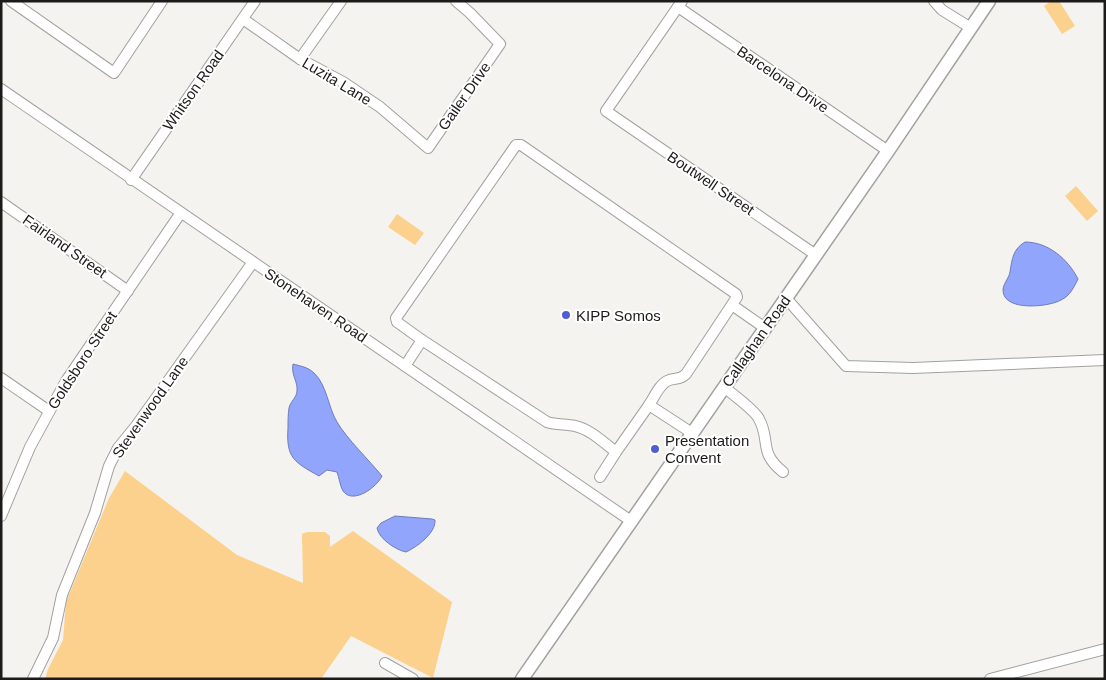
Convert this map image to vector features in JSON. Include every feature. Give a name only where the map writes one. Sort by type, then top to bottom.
[{"type":"main road","name":"Callaghan Road","points":[[522,679],[888,151],[989,1]]},
{"type":"street","points":[[11,1],[114,73],[162,1]]},
{"type":"street","name":"Whitson Road","points":[[131,180],[255,1]]},
{"type":"street","points":[[300,59],[341,1]]},
{"type":"street","name":"Gailer Drive","points":[[428,148],[500,44],[470,12],[456,1]]},
{"type":"street","points":[[934,1],[942,10],[971,28]]},
{"type":"street","name":"Boutwell Street","points":[[680,4],[606,111],[816,254]]},
{"type":"street","name":"Barcelona Drive","points":[[680,4],[888,151]]},
{"type":"street","name":"Luzita Lane","points":[[243,19],[300,59],[343,82],[380,107],[428,148]]},
{"type":"street","name":"Stonehaven Road","points":[[1,89],[180,214],[631,521]]},
{"type":"street","points":[[600,477],[662,386],[667,381],[681,378],[686,374],[738,297],[521,145],[516,145],[396,318],[396,322],[547,422],[556,425],[576,426],[586,430],[616,452]]},
{"type":"street","name":"Fairland Street","points":[[1,202],[128,290]]},
{"type":"street","name":"Goldsboro Street","points":[[1,516],[30,447],[49,411],[82,356],[180,214]]},
{"type":"street","name":"Stevenwood Lane","points":[[33,679],[53,638],[62,595],[95,513],[109,466],[118,448],[136,426],[253,262]]},
{"type":"street","points":[[786,298],[846,366],[913,368],[1105,360]]},
{"type":"street","points":[[732,305],[765,328]]},
{"type":"street","points":[[405,366],[422,340]]},
{"type":"street","points":[[1,378],[49,411]]},
{"type":"street","points":[[724,387],[759,418],[765,449],[774,465],[783,472]]},
{"type":"street","points":[[649,405],[692,433]]},
{"type":"street","points":[[990,679],[1105,649]]},
{"type":"street","points":[[385,663],[413,679]]},
{"type":"shaded area","points":[[1051,1],[1059,1],[1075,26],[1062,34],[1044,6]]},
{"type":"shaded area","points":[[1076,186],[1098,211],[1087,221],[1065,196]]},
{"type":"shaded area","points":[[397,214],[424,233],[415,245],[388,227]]},
{"type":"shaded area","points":[[125,471],[237,555],[303,583],[302,534],[307,532],[325,532],[330,536],[330,547],[353,531],[452,602],[433,678],[351,636],[321,679],[45,679],[63,640],[66,602],[109,498]]},
{"type":"water","points":[[1025,242],[1049,248],[1069,265],[1078,279],[1067,296],[1055,302],[1037,306],[1018,305],[1010,302],[1005,297],[1003,288],[1011,263],[1018,248]]},
{"type":"water","points":[[293,364],[309,369],[318,378],[341,429],[382,476],[375,485],[364,493],[353,496],[347,495],[342,489],[337,472],[327,470],[319,476],[303,467],[290,453],[288,446],[289,410],[297,391]]},
{"type":"water","points":[[395,516],[435,520],[429,535],[406,552],[388,543],[378,532],[377,528],[381,523]]},
{"type":"place","name":"KIPP Somos","points":[[566,315]]},
{"type":"place","name":"Presentation Convent","points":[[655,449]]}]
